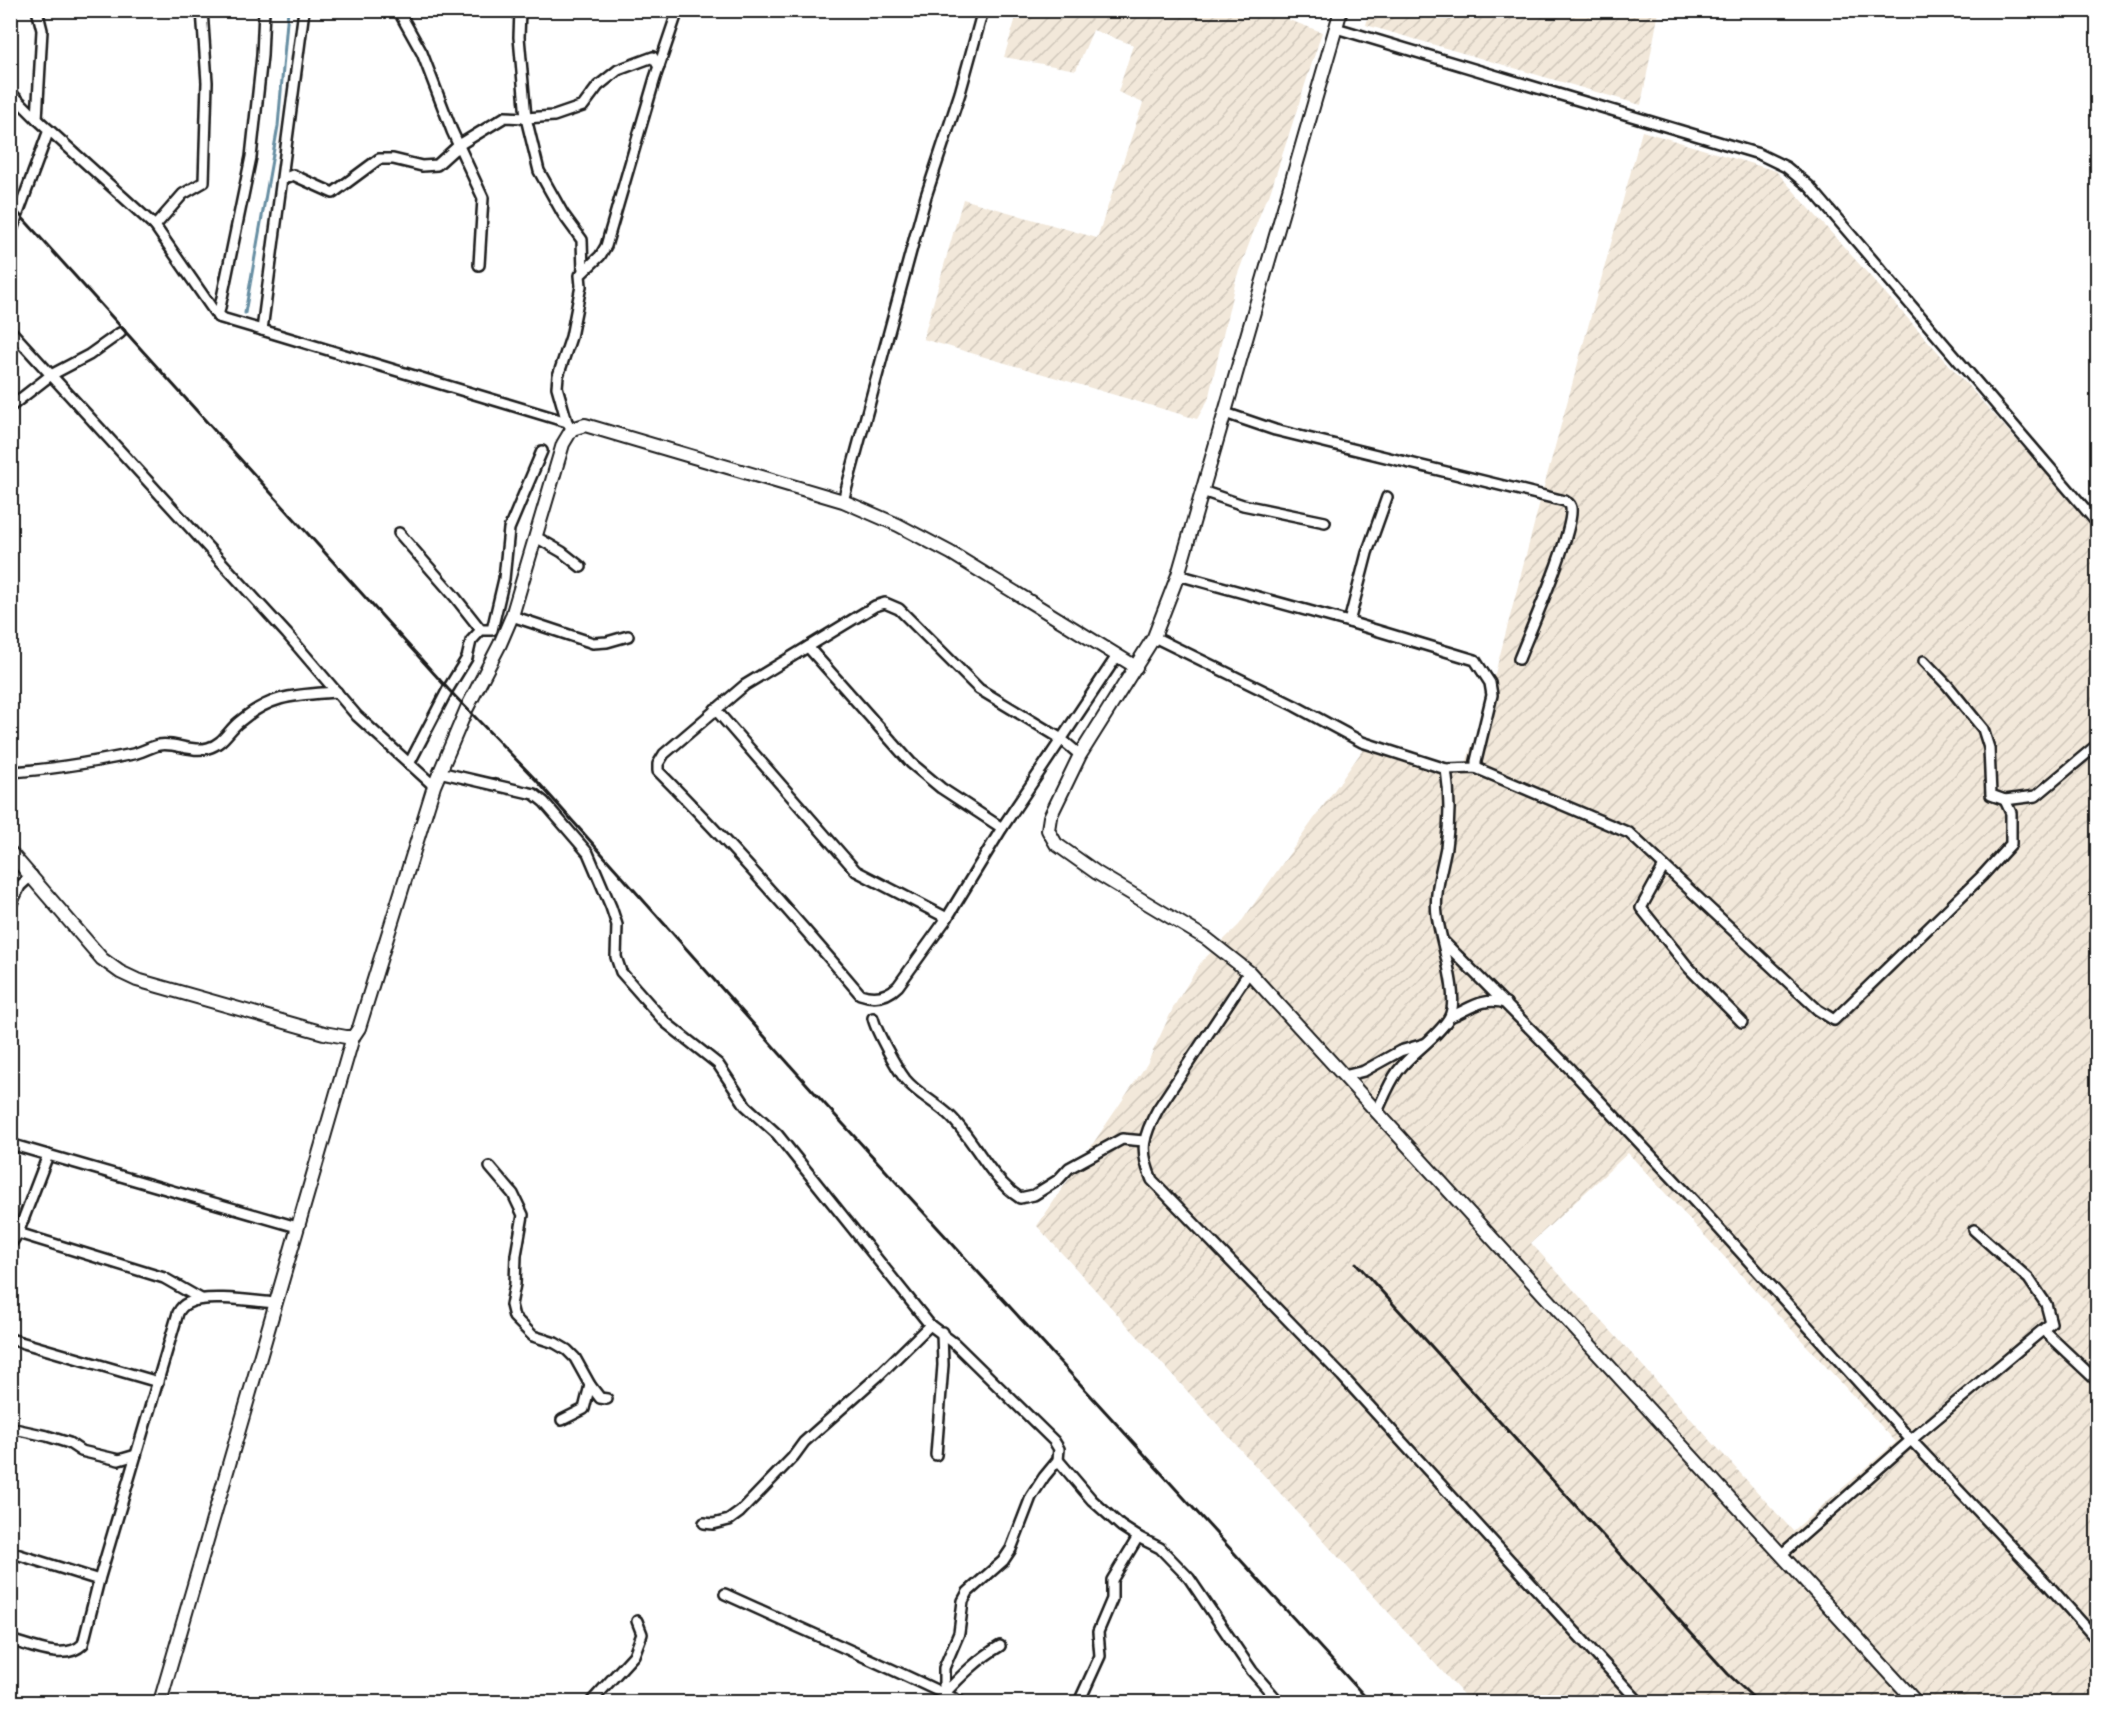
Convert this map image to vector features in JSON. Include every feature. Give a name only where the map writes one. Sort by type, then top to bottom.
[{"type":"street","points":[[37,10],[42,30],[38,119]]},
{"type":"street","points":[[155,226],[183,194],[204,182],[207,94],[202,10]]},
{"type":"street","points":[[218,317],[251,157],[262,56],[264,10]]},
{"type":"street","points":[[262,330],[304,10]]},
{"type":"street","points":[[398,10],[422,53],[483,198],[479,265]]},
{"type":"street","points":[[520,10],[519,37],[526,118],[539,171],[563,214],[582,240],[583,271]]},
{"type":"street","points":[[160,1702],[353,1037],[359,1028],[434,786],[467,708],[512,616],[569,426],[557,387],[558,376],[571,337],[581,286],[580,275],[603,252],[678,10]]},
{"type":"street","points":[[843,501],[926,196],[960,93],[983,10]]},
{"type":"street","points":[[1341,10],[1178,575],[1154,637],[1080,755],[1050,818],[1048,830],[1056,844],[1097,873],[1207,939],[1249,972],[1916,1702]]},
{"type":"street","points":[[1336,28],[1759,154],[1786,167],[1810,187],[1826,205],[2097,524]]},
{"type":"street","points":[[283,179],[293,175],[333,193],[379,159],[393,159],[422,166],[437,165],[459,145],[505,117],[554,116],[583,106],[598,86],[618,70],[653,57],[659,67]]},
{"type":"street","points":[[10,92],[155,226],[218,317],[569,426],[592,425],[843,501],[898,525],[951,553],[1136,667]]},
{"type":"street","points":[[10,234],[49,130]]},
{"type":"street","points":[[10,330],[287,634],[357,716],[434,786]]},
{"type":"street","points":[[10,407],[51,375],[89,355],[120,333]]},
{"type":"street","points":[[1224,413],[1275,430],[1565,501],[1569,504],[1571,510],[1565,540],[1520,659]]},
{"type":"street","points":[[409,764],[467,658],[471,641],[481,630],[492,630],[504,579],[510,529],[542,451]]},
{"type":"street","points":[[1202,491],[1244,506],[1325,522]]},
{"type":"street","points":[[1349,622],[1367,553],[1387,497]]},
{"type":"street","points":[[399,533],[481,630]]},
{"type":"street","points":[[536,537],[562,552],[581,567]]},
{"type":"street","points":[[1178,575],[1349,622],[1475,660],[1490,683],[1492,695],[1476,768]]},
{"type":"street","points":[[1080,755],[1060,738],[979,690],[899,609],[885,603],[875,606],[745,685],[664,754],[658,764],[658,771],[715,828],[860,994],[868,997],[891,993],[947,918],[1060,738],[1116,656]]},
{"type":"street","points":[[512,616],[593,643],[628,636]]},
{"type":"street","points":[[1154,637],[1295,706],[1362,742],[1446,769],[1476,768],[1629,833],[1818,1010],[1834,1020],[1982,876],[2011,844],[2011,813],[2005,800]]},
{"type":"street","points":[[808,647],[911,762],[941,788],[1002,828]]},
{"type":"street","points":[[1924,661],[1983,729],[1989,748],[1991,795],[2005,800],[2036,796],[2097,744]]},
{"type":"street","points":[[10,772],[131,755],[163,744],[200,750],[211,748],[225,739],[237,724],[258,707],[276,699],[337,692]]},
{"type":"street","points":[[715,709],[856,871],[947,918]]},
{"type":"street","points":[[1446,769],[1449,813],[1446,847],[1440,869],[1437,914],[1454,998],[1450,1017]]},
{"type":"street","points":[[439,772],[534,794],[544,802],[588,852],[617,925],[616,957],[621,972],[665,1022],[718,1064],[746,1106],[777,1134],[930,1324],[942,1332],[1054,1441],[1059,1449],[1058,1460],[1031,1497],[1011,1550],[1003,1561],[968,1592],[963,1601],[959,1633],[944,1668],[944,1694]]},
{"type":"street","points":[[10,852],[102,959],[128,977],[324,1033],[353,1037]]},
{"type":"street","points":[[1664,866],[1641,908],[1688,967],[1742,1022]]},
{"type":"street","points":[[10,907],[20,886],[32,875]]},
{"type":"street","points":[[1443,940],[1694,1201],[1911,1440],[2050,1587],[2097,1641]]},
{"type":"street","points":[[1249,972],[1158,1109],[1148,1128],[1144,1141],[1147,1167],[1152,1180],[1342,1376],[1639,1702]]},
{"type":"street","points":[[1377,1112],[1398,1071],[1450,1017],[1481,1002],[1492,1000],[1506,1003]]},
{"type":"street","points":[[873,1018],[905,1079],[951,1117],[979,1156],[1010,1191],[1020,1198],[1034,1195],[1058,1180],[1069,1168],[1122,1139],[1144,1141]]},
{"type":"street","points":[[1344,1076],[1364,1071],[1400,1051],[1426,1044]]},
{"type":"street","points":[[10,1144],[297,1227]]},
{"type":"street","points":[[10,1245],[18,1233],[48,1155]]},
{"type":"street","points":[[490,1167],[513,1194],[523,1215],[511,1305],[514,1317],[533,1336],[555,1343],[567,1350],[575,1358],[600,1398],[607,1399]]},
{"type":"street","points":[[1782,1554],[1911,1440],[2051,1323],[2046,1304],[2029,1279],[1974,1230]]},
{"type":"street","points":[[18,1233],[164,1278],[201,1299]]},
{"type":"street","points":[[10,1640],[57,1652],[70,1652],[83,1644],[99,1581],[178,1313],[187,1303],[201,1299],[275,1303]]},
{"type":"street","points":[[704,1523],[712,1524],[729,1520],[740,1512],[804,1442],[930,1324]]},
{"type":"street","points":[[2043,1330],[2097,1382]]},
{"type":"street","points":[[936,1455],[943,1365],[942,1332]]},
{"type":"street","points":[[10,1340],[158,1382]]},
{"type":"street","points":[[562,1420],[584,1409],[590,1385]]},
{"type":"street","points":[[10,1428],[47,1436],[69,1443],[81,1451],[119,1460],[136,1455]]},
{"type":"street","points":[[1058,1460],[1092,1500],[1121,1526],[1160,1548],[1189,1578],[1246,1662],[1279,1702]]},
{"type":"street","points":[[1079,1702],[1100,1656],[1098,1632],[1112,1599],[1112,1580],[1138,1537]]},
{"type":"street","points":[[10,1552],[99,1581]]},
{"type":"street","points":[[725,1594],[829,1642],[862,1654],[961,1702]]},
{"type":"street","points":[[591,1702],[634,1655],[642,1634],[637,1621]]},
{"type":"street","points":[[944,1694],[971,1666],[1000,1646]]},
{"type":"shaded area","points":[[1370,10],[1659,11],[1641,105],[1366,25]]},
{"type":"shaded area","points":[[1018,11],[1291,11],[1289,20],[1322,32],[1269,196],[1265,201],[1236,279],[1208,400],[1197,419],[923,339],[963,199],[1097,238],[1143,103],[1118,92],[1133,45],[1093,30],[1076,70],[1004,57]]},
{"type":"shaded area","points":[[1642,131],[1776,171],[2097,530],[2097,1702],[1470,1702],[1037,1226],[1147,1064],[1174,1006],[1201,962],[1239,925],[1369,741],[1417,760],[1465,766],[1490,693],[1543,490]],"holes":[[[1628,1153],[1896,1442],[1793,1531],[1531,1243]]]},
{"type":"waterway","points":[[245,313],[278,126],[288,10]]},
{"type":"railway","points":[[10,204],[448,689],[537,781],[813,1091],[1370,1702]]},
{"type":"railway","points":[[1356,1263],[1728,1674],[1758,1702]]}]
